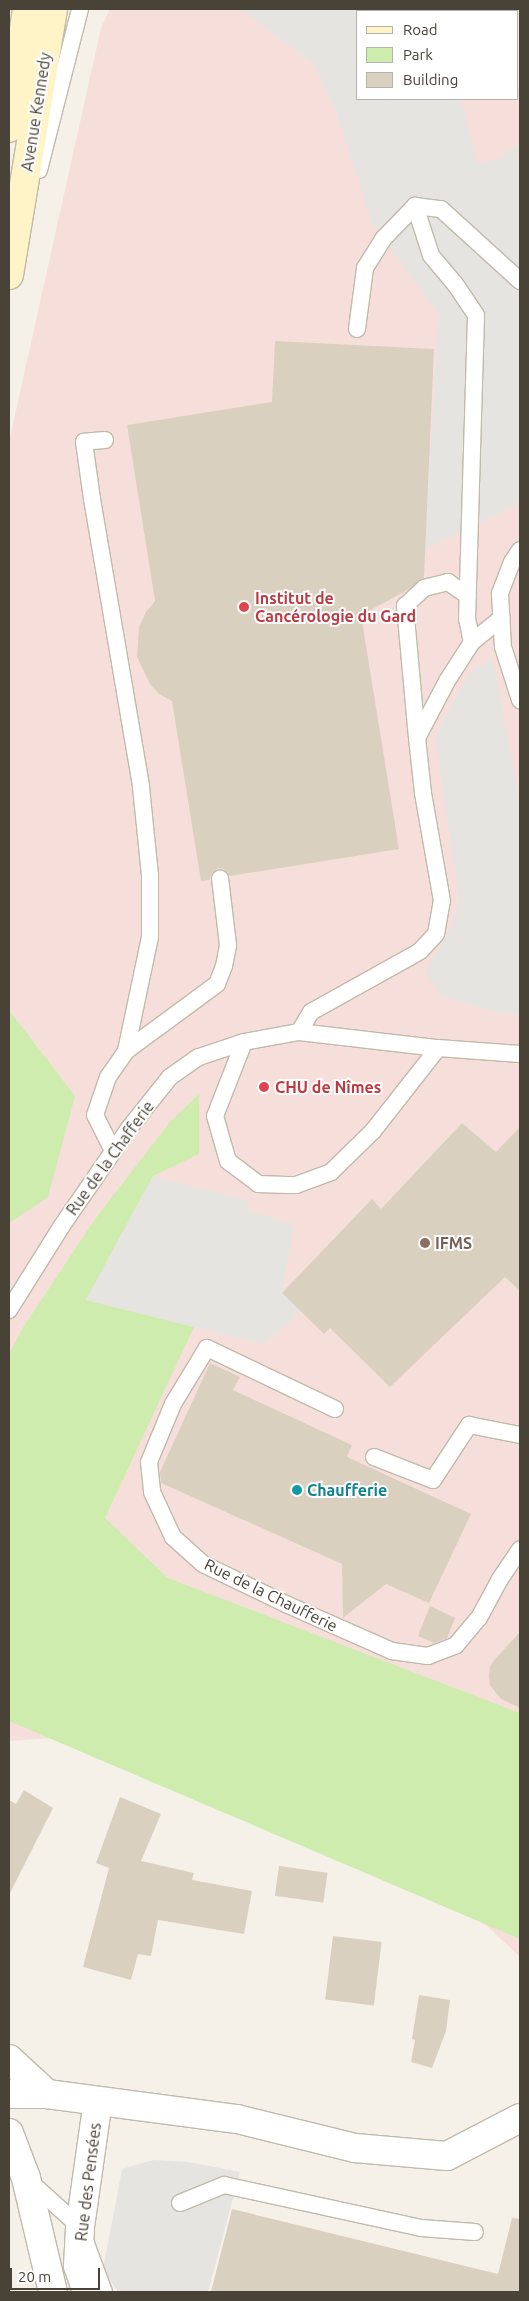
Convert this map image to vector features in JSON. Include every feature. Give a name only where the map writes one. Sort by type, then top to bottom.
[{"type":"main road","name":"Avenue Kennedy","points":[[9,128],[27,9]]},
{"type":"main road","name":"Avenue Kennedy","points":[[9,275],[53,9]]},
{"type":"street","points":[[9,2059],[47,2094]]},
{"type":"street","points":[[9,2094],[47,2094],[237,2119],[355,2148],[447,2156],[520,2118]]},
{"type":"street","name":"Rue des Pensées","points":[[87,2292],[78,2266],[80,2227],[98,2101]]},
{"type":"street","points":[[9,2133],[26,2178],[53,2292]]},
{"type":"lane","points":[[9,286],[80,9]]},
{"type":"lane","points":[[415,206],[441,209],[520,281]]},
{"type":"lane","points":[[357,329],[365,268],[383,240],[415,206]]},
{"type":"lane","points":[[415,206],[431,255],[455,284],[476,315],[467,619],[472,642]]},
{"type":"lane","points":[[105,440],[84,442],[141,787],[150,876],[150,937],[126,1051]]},
{"type":"lane","points":[[520,550],[512,562],[500,594],[502,647],[520,700]]},
{"type":"lane","points":[[468,596],[448,582],[424,588],[405,606],[423,793],[442,901],[436,934],[420,951],[311,1012],[298,1032],[438,1048],[520,1054]]},
{"type":"lane","points":[[417,738],[447,681],[472,642],[502,618]]},
{"type":"lane","points":[[113,1151],[95,1115],[108,1077],[126,1051],[216,984],[224,966],[228,945],[220,878]]},
{"type":"lane","name":"Rue de la Chafferie","points":[[9,1310],[61,1227],[113,1151],[170,1077],[199,1057],[244,1042],[298,1032]]},
{"type":"lane","points":[[244,1042],[215,1116],[228,1161],[258,1184],[287,1185],[296,1185],[332,1172],[373,1131],[438,1048]]},
{"type":"lane","name":"Rue de la Chaufferie","points":[[335,1409],[207,1348],[172,1404],[149,1462],[152,1492],[173,1537],[203,1564],[288,1605],[392,1651],[428,1656],[456,1645],[480,1618],[500,1579],[520,1549]]},
{"type":"lane","points":[[374,1458],[433,1480],[468,1425],[520,1435]]},
{"type":"lane","points":[[26,2178],[80,2227],[104,2292]]},
{"type":"lane","points":[[180,2203],[224,2185],[421,2228],[475,2232]]},
{"type":"shaded area","name":"CHU de Nîmes","points":[[110,9],[445,9],[356,10],[356,100],[519,100],[519,90],[520,91],[520,1957],[487,1926],[148,1732],[9,1741],[9,442],[101,28]]},
{"type":"shaded area","points":[[240,9],[422,9],[356,10],[356,100],[461,100],[477,164],[500,158],[520,143],[520,503],[425,549],[439,314],[373,225],[335,109],[314,64]]},
{"type":"shaded area","points":[[520,9],[520,91],[519,10],[446,10]]},
{"type":"shaded area","points":[[493,658],[520,807],[520,1014],[499,1013],[440,995],[425,972],[453,924],[459,898],[435,736],[470,672]]},
{"type":"shaded area","points":[[153,1176],[247,1200],[248,1210],[294,1225],[282,1293],[300,1310],[284,1327],[263,1344],[86,1300]]},
{"type":"shaded area","points":[[153,2160],[188,2162],[240,2172],[208,2292],[118,2292],[103,2269],[122,2169]]},
{"type":"green space","points":[[9,1010],[75,1096],[48,1197],[9,1223]]},
{"type":"green space","points":[[199,1094],[199,1154],[153,1176],[86,1300],[194,1327],[105,1518],[168,1578],[520,1713],[520,1939],[9,1721],[9,1354],[22,1329],[95,1219],[170,1122]]},
{"type":"building","name":"Institut de Cancérologie du Gard","points":[[275,341],[434,349],[424,578],[406,591],[361,615],[399,849],[230,876],[224,869],[218,868],[211,874],[210,880],[201,881],[172,701],[159,694],[150,684],[137,657],[139,627],[146,612],[155,601],[127,425],[272,402]]},
{"type":"building","name":"IFMS","points":[[462,1123],[496,1152],[520,1127],[520,1291],[505,1277],[390,1387],[330,1328],[324,1334],[282,1293],[372,1199],[381,1209]]},
{"type":"building","name":"Chaufferie","points":[[210,1363],[240,1377],[233,1390],[352,1445],[347,1457],[471,1514],[429,1603],[386,1584],[343,1618],[342,1564],[161,1483],[160,1472]]},
{"type":"building","points":[[430,1606],[455,1618],[447,1638],[434,1643],[418,1636]]},
{"type":"building","points":[[520,1632],[520,1708],[501,1699],[490,1685],[489,1676],[490,1666]]},
{"type":"building","points":[[24,1790],[53,1808],[9,1895],[9,1800],[16,1804]]},
{"type":"building","points":[[120,1797],[161,1814],[141,1861],[194,1873],[192,1880],[252,1891],[244,1934],[158,1920],[151,1956],[138,1954],[131,1980],[83,1967],[109,1868],[96,1863]]},
{"type":"building","points":[[279,1866],[328,1873],[323,1903],[275,1896]]},
{"type":"building","points":[[333,1936],[382,1942],[374,2005],[325,2000]]},
{"type":"building","points":[[419,1995],[450,2000],[446,2031],[432,2068],[411,2062],[415,2040],[412,2039]]},
{"type":"building","points":[[232,2209],[498,2274],[512,2218],[520,2219],[520,2292],[211,2292]]},
{"type":"place","name":"Institut de Cancérologie du Gard","points":[[244,607]]},
{"type":"place","name":"CHU de Nîmes","points":[[264,1087]]},
{"type":"place","name":"IFMS","points":[[425,1243]]},
{"type":"place","name":"Chaufferie","points":[[297,1490]]}]
